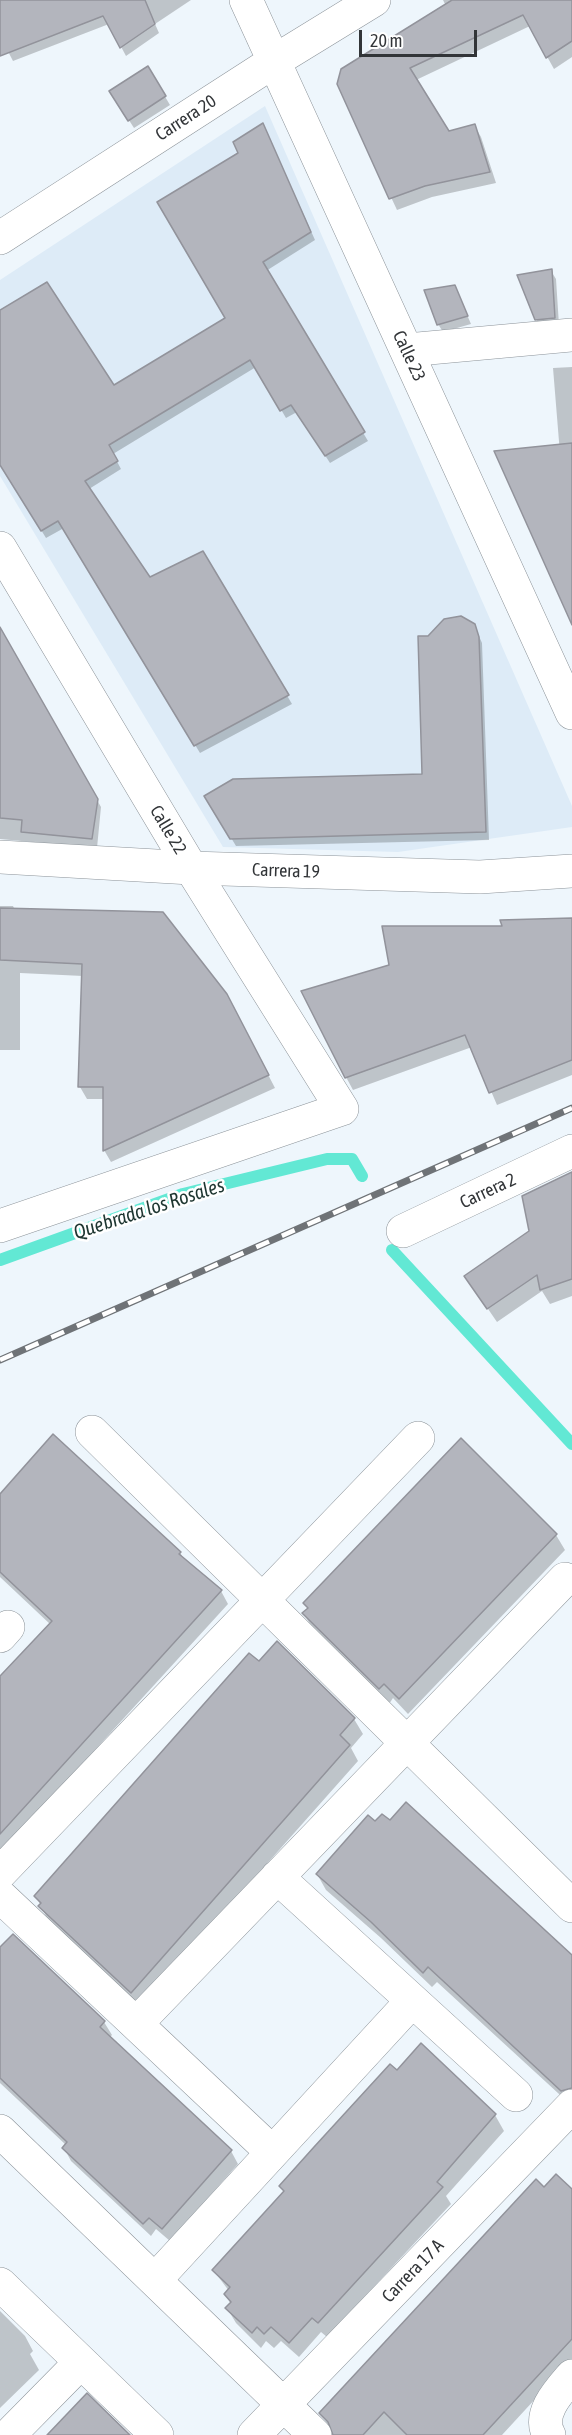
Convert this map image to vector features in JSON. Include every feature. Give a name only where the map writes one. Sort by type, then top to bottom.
[{"type":"street","name":"Calle 23","points":[[246,0],[572,712]]},
{"type":"street","name":"Carrera 20","points":[[0,238],[273,62],[374,0]]},
{"type":"street","points":[[407,350],[572,335]]},
{"type":"street","name":"Calle 22","points":[[0,548],[191,868],[342,1108],[0,1226]]},
{"type":"street","name":"Carrera 19","points":[[0,856],[191,868],[480,877],[572,871]]},
{"type":"street","name":"Carrera 2","points":[[403,1231],[572,1151]]},
{"type":"street","points":[[92,1432],[260,1601],[572,1906]]},
{"type":"street","points":[[0,1872],[418,1438]]},
{"type":"street","points":[[136,2024],[565,1579]]},
{"type":"street","points":[[277,1877],[516,2095]]},
{"type":"street","points":[[0,1896],[272,2152]]},
{"type":"street","points":[[155,2280],[412,2001]]},
{"type":"street","name":"Carrera 17 A","points":[[254,2435],[572,2106]]},
{"type":"street","points":[[0,2131],[315,2435]]},
{"type":"street","points":[[0,2284],[157,2435]]},
{"type":"street","points":[[9,2435],[81,2362]]},
{"type":"street","points":[[549,2435],[546,2430],[547,2414],[556,2394],[572,2376]]},
{"type":"shaded area","points":[[265,106],[572,806],[572,827],[398,852],[223,847],[0,476],[0,280]]},
{"type":"building","points":[[0,0],[145,0],[155,24],[120,48],[103,16],[0,56]]},
{"type":"building","points":[[452,0],[572,0],[572,41],[546,58],[523,15],[410,68],[449,131],[475,124],[490,172],[425,186],[389,199],[337,84],[341,69]]},
{"type":"building","points":[[148,66],[166,96],[128,121],[109,91]]},
{"type":"building","points":[[263,123],[311,232],[263,262],[365,432],[325,456],[291,405],[280,411],[250,360],[109,445],[118,461],[85,481],[150,577],[203,551],[289,695],[194,746],[58,521],[41,531],[0,465],[0,310],[47,282],[114,385],[225,318],[157,202],[238,153],[233,142]]},
{"type":"building","points":[[552,269],[555,318],[535,320],[517,275]]},
{"type":"building","points":[[455,285],[468,316],[437,325],[424,290]]},
{"type":"building","points":[[572,443],[572,625],[494,451]]},
{"type":"building","points":[[461,616],[475,624],[479,637],[486,832],[230,839],[204,796],[233,779],[422,774],[418,636],[428,636],[444,619]]},
{"type":"building","points":[[0,627],[98,799],[92,839],[21,832],[22,820],[0,818]]},
{"type":"building","points":[[0,908],[163,912],[227,994],[269,1075],[103,1151],[103,1087],[78,1087],[82,964],[0,960]]},
{"type":"building","points":[[572,918],[572,1060],[489,1093],[465,1035],[345,1078],[301,991],[389,965],[382,926],[502,926],[500,920]]},
{"type":"building","points":[[572,1172],[572,1279],[540,1290],[537,1275],[487,1309],[464,1276],[529,1231],[522,1196]]},
{"type":"building","points":[[53,1434],[181,1552],[179,1554],[222,1590],[0,1834],[0,1676],[52,1621],[0,1572],[0,1494]]},
{"type":"building","points":[[461,1438],[557,1534],[399,1699],[384,1684],[379,1689],[302,1613],[308,1608],[303,1603]]},
{"type":"building","points":[[277,1641],[355,1718],[340,1735],[350,1745],[131,1993],[38,1906],[41,1903],[34,1896],[249,1653],[259,1661]]},
{"type":"building","points":[[406,1802],[572,1955],[572,2088],[561,2091],[428,1967],[423,1973],[371,1922],[316,1874],[368,1815],[375,1821],[382,1814],[390,1820]]},
{"type":"building","points":[[13,1934],[105,2021],[100,2027],[232,2150],[162,2229],[149,2218],[143,2224],[62,2148],[67,2142],[0,2078],[0,1947]]},
{"type":"building","points":[[421,2043],[496,2114],[437,2182],[443,2187],[318,2323],[312,2318],[289,2343],[271,2327],[264,2334],[257,2327],[252,2333],[225,2308],[231,2302],[224,2294],[230,2287],[212,2270],[284,2191],[279,2186],[390,2064],[397,2070]]},
{"type":"building","points":[[556,2174],[572,2189],[572,2339],[483,2435],[407,2435],[384,2412],[363,2435],[333,2435],[328,2422],[319,2413],[536,2179],[544,2187]]},
{"type":"building","points":[[87,2393],[130,2435],[47,2435]]},
{"type":"waterway","name":"Quebrada los Rosales","points":[[0,1260],[183,1194],[327,1159],[352,1159],[362,1176]]},
{"type":"waterway","name":"Quebrada los Rosales","points":[[392,1250],[572,1444]]},
{"type":"railway","points":[[0,1360],[572,1108]]}]
